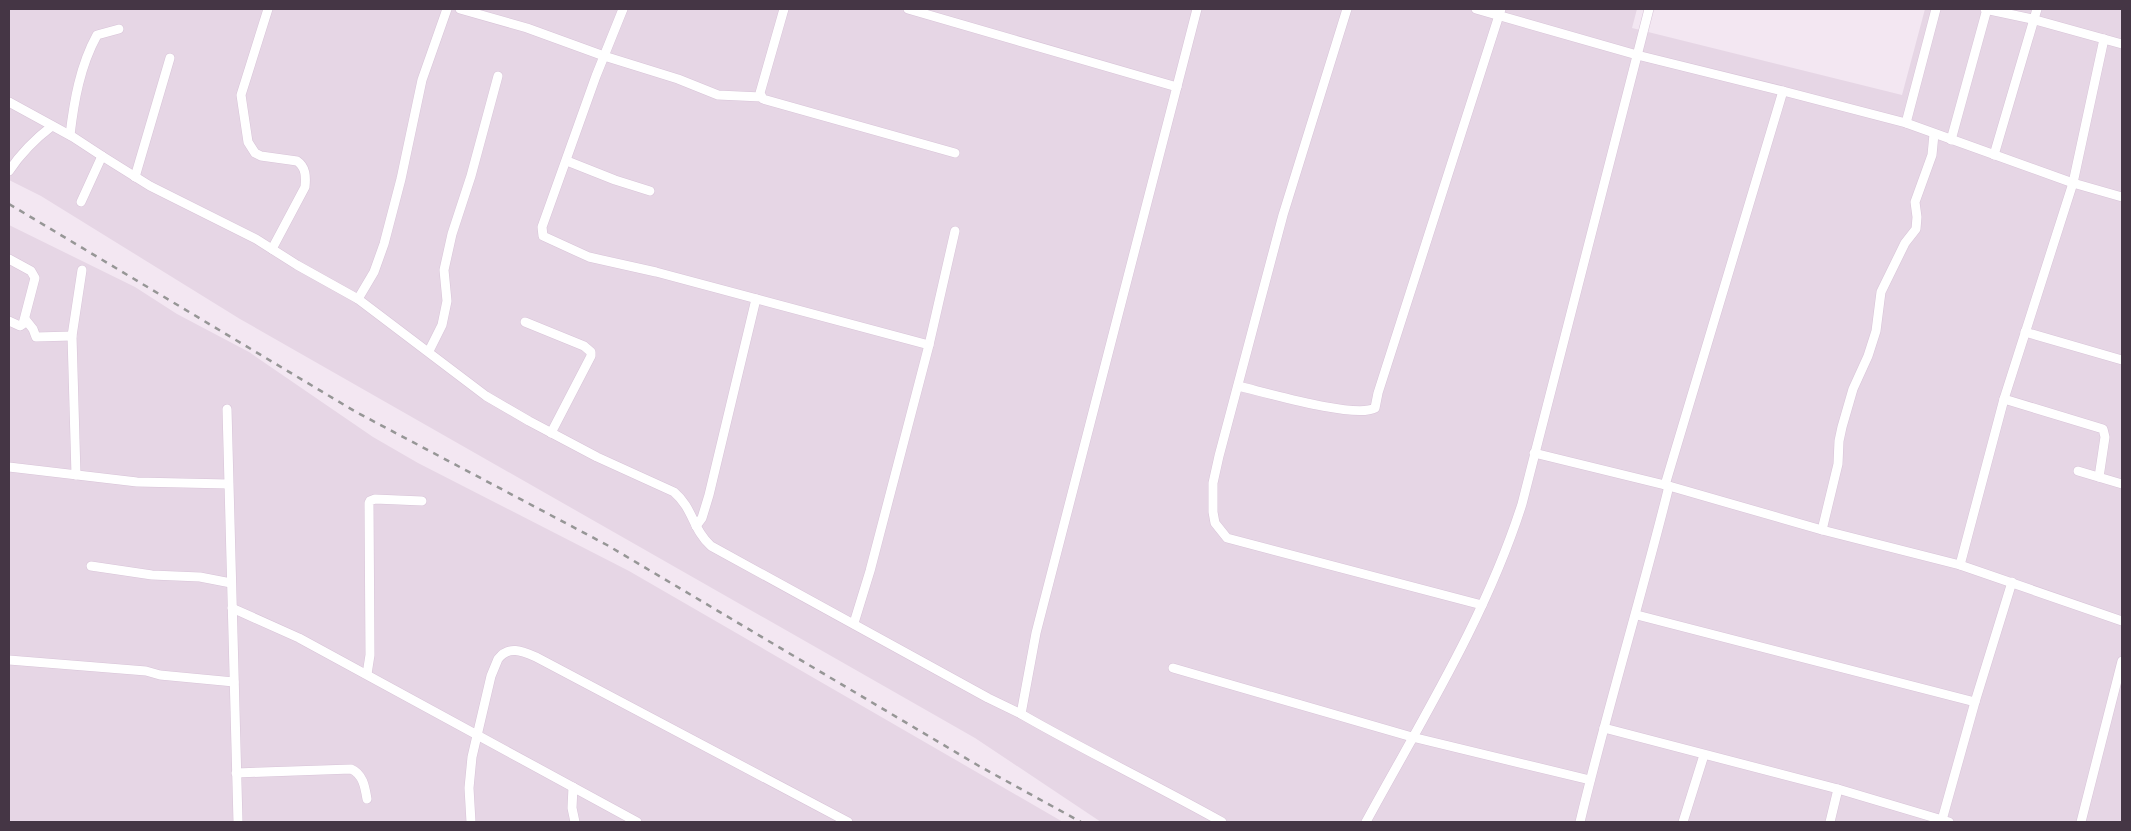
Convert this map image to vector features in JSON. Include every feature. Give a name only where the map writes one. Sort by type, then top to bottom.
[{"type":"street","points":[[268,9],[241,95],[248,142],[254,153],[261,156],[297,161],[304,168],[306,178],[305,187],[272,249]]},
{"type":"street","points":[[358,299],[374,272],[380,257],[397,196],[422,80],[447,9]]},
{"type":"street","points":[[460,9],[527,28],[604,56],[678,79],[718,96],[761,97],[797,110],[954,153]]},
{"type":"street","points":[[623,9],[542,227],[542,234],[545,238],[589,257],[656,272],[929,345]]},
{"type":"street","points":[[761,97],[760,94],[784,9]]},
{"type":"street","points":[[908,9],[1177,87]]},
{"type":"street","points":[[1021,714],[1036,633],[1198,9]]},
{"type":"street","points":[[1347,9],[1283,215],[1238,386],[1213,483],[1214,519],[1227,538],[1482,605]]},
{"type":"street","points":[[1476,9],[1500,12],[1637,55],[1906,124],[2073,183],[2122,197]]},
{"type":"street","points":[[1366,822],[1482,605],[1508,547],[1522,504],[1649,9]]},
{"type":"street","points":[[1906,124],[1936,9]]},
{"type":"street","points":[[1951,140],[1986,9],[2032,19],[2122,44]]},
{"type":"street","points":[[1994,155],[2036,9]]},
{"type":"street","points":[[1238,386],[1359,412],[1375,408],[1425,242],[1500,12]]},
{"type":"street","points":[[70,135],[83,66],[90,46],[97,35],[119,29]]},
{"type":"street","points":[[1960,565],[2004,399],[2073,183],[2104,39]]},
{"type":"street","points":[[135,177],[170,58]]},
{"type":"street","points":[[429,351],[442,325],[447,301],[444,270],[452,234],[471,176],[498,76]]},
{"type":"street","points":[[1580,822],[1636,616],[1667,485],[1783,91]]},
{"type":"street","points":[[9,102],[70,135],[135,177],[272,249],[358,299],[486,396],[597,458],[674,492],[684,500],[704,540],[711,546],[988,698],[1021,714],[1054,734],[1157,786],[1222,822]]},
{"type":"street","points":[[9,171],[32,143],[52,126]]},
{"type":"street","points":[[1822,530],[1838,464],[1842,427],[1853,389],[1868,356],[1876,330],[1881,292],[1906,243],[1916,229],[1915,202],[1932,155],[1934,134]]},
{"type":"street","points":[[81,202],[102,156]]},
{"type":"street","points":[[566,161],[615,180],[650,190]]},
{"type":"street","points":[[854,623],[870,571],[929,345],[955,231]]},
{"type":"street","points":[[9,259],[25,267],[34,276],[35,280],[25,319],[20,326],[9,321]]},
{"type":"street","points":[[76,475],[72,336],[82,270]]},
{"type":"street","points":[[696,526],[702,518],[709,495],[756,300]]},
{"type":"street","points":[[25,319],[33,329],[36,337],[72,336]]},
{"type":"street","points":[[525,322],[584,346],[591,352],[591,356],[551,433]]},
{"type":"street","points":[[2025,332],[2122,360]]},
{"type":"street","points":[[2004,399],[2103,429],[2105,437],[2099,477]]},
{"type":"street","points":[[227,409],[238,822]]},
{"type":"street","points":[[1534,453],[1667,485],[1822,530],[1960,565],[2122,621]]},
{"type":"street","points":[[9,467],[137,482],[228,484]]},
{"type":"street","points":[[2078,472],[2122,484]]},
{"type":"street","points":[[367,674],[370,656],[370,501],[375,499],[422,500]]},
{"type":"street","points":[[1810,526],[1827,508]]},
{"type":"street","points":[[91,566],[152,575],[200,576],[231,583]]},
{"type":"street","points":[[1604,728],[1838,788],[1946,821],[1974,702],[2012,582]]},
{"type":"street","points":[[232,608],[278,627],[367,674],[637,822]]},
{"type":"street","points":[[1636,616],[1974,702]]},
{"type":"street","points":[[471,822],[470,774],[491,676],[498,659],[506,652],[519,650],[545,661],[848,822]]},
{"type":"street","points":[[9,660],[146,671],[234,682]]},
{"type":"street","points":[[2081,822],[2122,661]]},
{"type":"street","points":[[1173,668],[1412,737],[1590,780]]},
{"type":"street","points":[[1683,822],[1704,755]]},
{"type":"street","points":[[236,773],[351,769],[356,771],[362,778],[367,799]]},
{"type":"street","points":[[573,787],[572,808],[575,822]]},
{"type":"street","points":[[1830,822],[1838,788]]},
{"type":"shaded area","points":[[9,9],[1637,9],[1632,28],[1902,95],[1925,9],[2122,9],[2122,822],[1101,822],[975,738],[240,319],[41,196],[9,180]]},
{"type":"shaded area","points":[[9,225],[135,287],[177,314],[249,352],[373,437],[418,463],[629,571],[1063,822],[9,822]]},
{"type":"railway","points":[[9,204],[356,412],[607,545],[979,766],[1081,822]]}]
